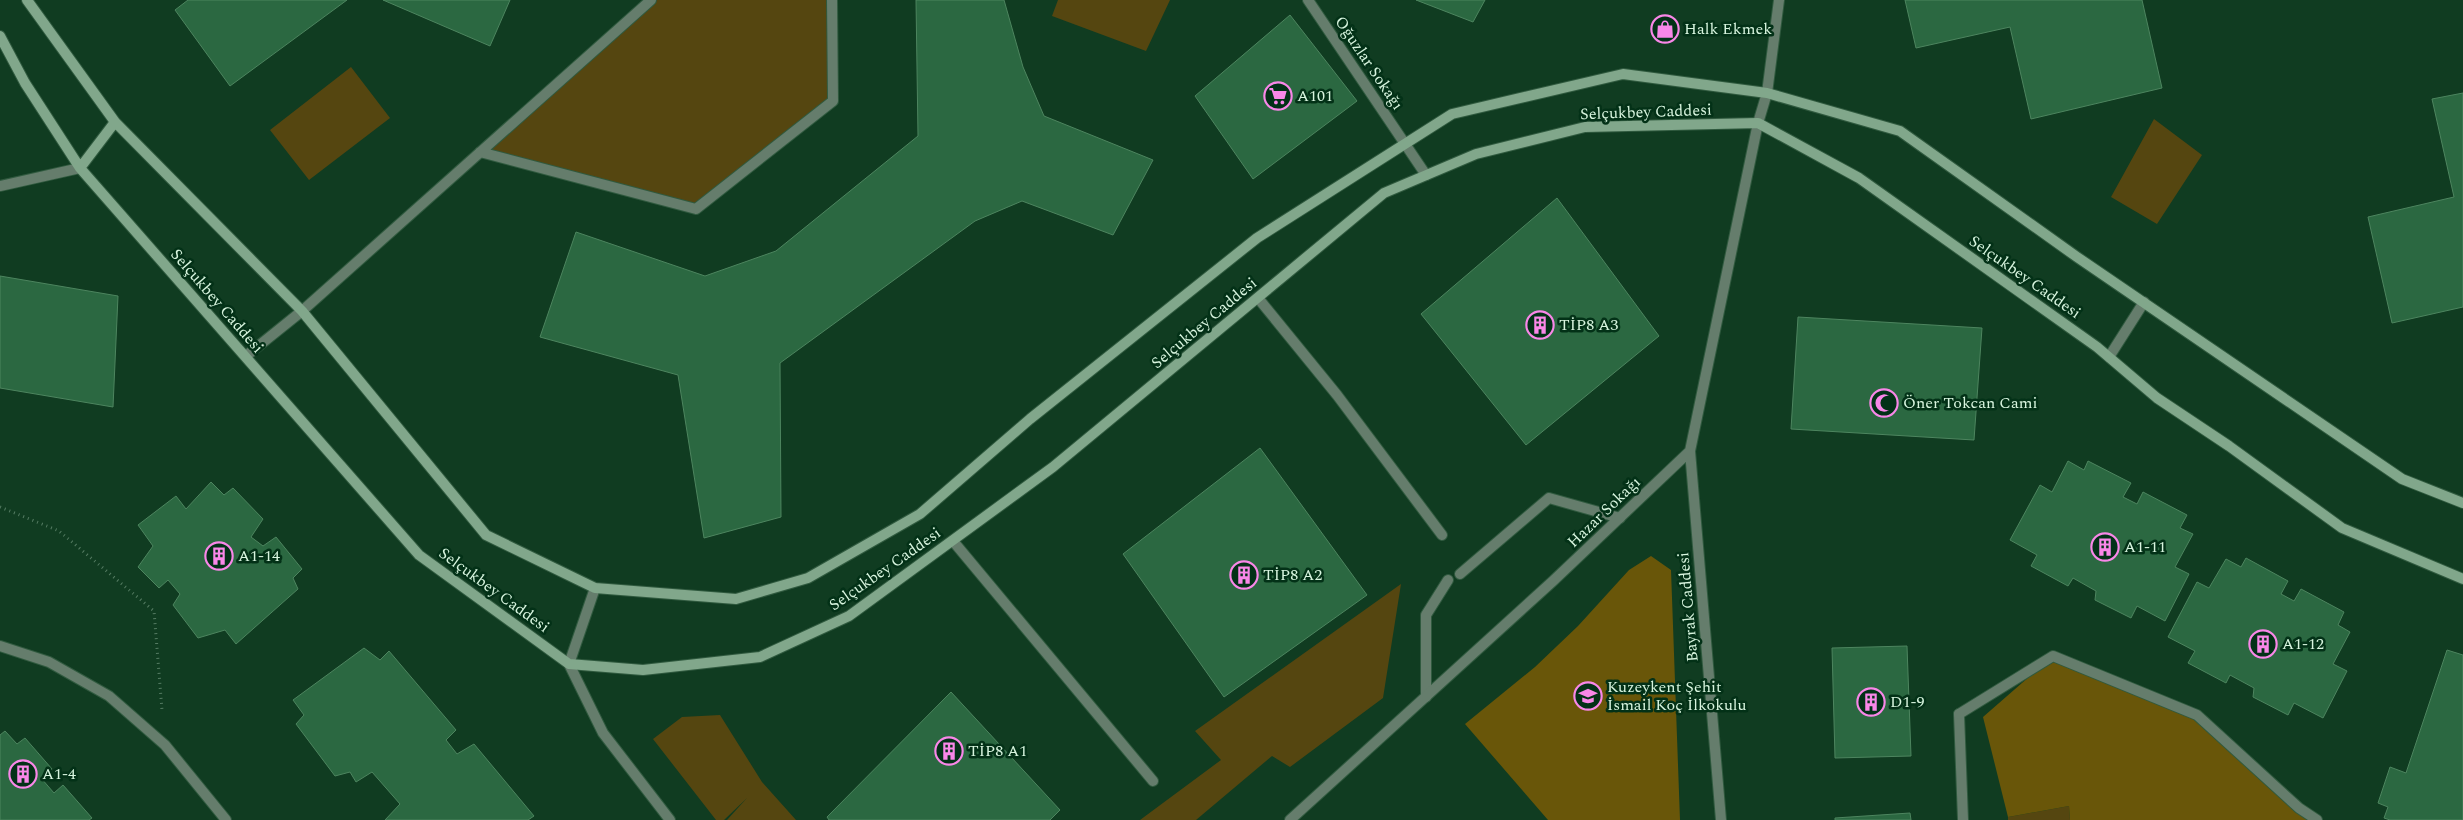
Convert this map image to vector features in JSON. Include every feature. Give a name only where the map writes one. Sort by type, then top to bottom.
[{"type":"street","name":"Selçukbey Caddesi","points":[[27,0],[115,122],[302,311],[486,535],[595,588],[736,599],[808,578],[920,514],[1030,419],[1257,238],[1405,143],[1452,114],[1623,74],[1767,93],[1900,132],[2144,302],[2402,478],[2463,503]]},
{"type":"street","points":[[246,356],[302,311],[651,0]]},
{"type":"street","points":[[480,152],[696,209],[833,101],[832,0]]},
{"type":"street","name":"Oğuzlar Sokağı","points":[[1308,0],[1426,175]]},
{"type":"street","points":[[1690,451],[1758,123],[1767,93],[1779,0]]},
{"type":"street","name":"Selçukbey Caddesi","points":[[0,36],[25,83],[80,168],[419,555],[570,664],[643,670],[760,657],[849,616],[1053,467],[1384,193],[1476,154],[1585,127],[1758,123],[1859,178],[2109,357],[2157,398],[2229,446],[2342,528],[2463,579]]},
{"type":"street","points":[[0,186],[80,168],[115,122]]},
{"type":"street","points":[[1258,298],[1337,395],[1442,535]]},
{"type":"street","points":[[2109,357],[2144,302]]},
{"type":"street","name":"Hazar Sokağı","points":[[1290,820],[1426,697],[1690,451]]},
{"type":"street","name":"Bayrak Caddesi","points":[[1690,451],[1720,820]]},
{"type":"street","points":[[1460,574],[1549,498],[1620,518]]},
{"type":"street","points":[[953,541],[1153,780]]},
{"type":"street","points":[[1426,697],[1426,615],[1448,580]]},
{"type":"street","points":[[595,588],[570,664],[603,733],[670,820]]},
{"type":"street","points":[[0,646],[49,662],[109,696],[165,745],[226,820]]},
{"type":"street","points":[[1962,820],[1959,714],[2053,656],[2198,715],[2298,808],[2317,820]]},
{"type":"path","points":[[0,507],[59,531],[154,611],[165,745]]},
{"type":"shaded area","points":[[651,0],[832,0],[833,101],[696,209],[480,152]]},
{"type":"shaded area","points":[[1058,0],[1170,0],[1146,51],[1052,16]]},
{"type":"shaded area","points":[[351,67],[390,118],[309,180],[270,130]]},
{"type":"shaded area","points":[[2154,119],[2202,155],[2157,224],[2111,197]]},
{"type":"shaded area","name":"Kuzeykent Şehit İsmail Koç İlkokulu","points":[[1651,556],[1671,570],[1680,820],[1548,820],[1465,724],[1535,667],[1578,626],[1629,570]]},
{"type":"shaded area","points":[[1401,584],[1383,698],[1290,767],[1272,756],[1196,820],[1140,820],[1221,760],[1195,731]]},
{"type":"shaded area","points":[[2053,656],[2197,715],[2317,820],[2070,820],[2069,806],[2008,817],[1983,717]]},
{"type":"shaded area","points":[[720,715],[762,782],[796,820],[727,820],[747,798],[724,820],[716,820],[653,739],[682,717]]},
{"type":"shaded area","points":[[2069,806],[2070,820],[2008,820],[2008,817]]},
{"type":"building","points":[[188,0],[347,0],[230,86],[175,10]]},
{"type":"building","points":[[383,0],[510,0],[490,46]]},
{"type":"building","points":[[916,0],[1004,0],[1023,67],[1044,116],[1153,160],[1113,235],[1022,201],[975,221],[780,363],[781,517],[704,538],[678,375],[540,337],[576,232],[705,276],[776,251],[918,136]]},
{"type":"building","points":[[1416,0],[1485,0],[1473,22]]},
{"type":"building","points":[[1905,0],[2142,0],[2162,88],[2031,119],[2010,27],[1916,48]]},
{"type":"building","points":[[1290,15],[1357,101],[1253,179],[1195,96]]},
{"type":"building","points":[[2463,93],[2463,307],[2392,323],[2368,217],[2454,197],[2432,99]]},
{"type":"building","name":"TİP8 A3","points":[[1557,198],[1659,336],[1526,445],[1421,314]]},
{"type":"building","points":[[0,276],[118,296],[113,407],[0,388]]},
{"type":"building","name":"Öner Tokcan Cami","points":[[1798,317],[1982,328],[1974,440],[1791,429]]},
{"type":"building","name":"TİP8 A2","points":[[1260,448],[1367,595],[1224,697],[1123,554]]},
{"type":"building","name":"A1-11","points":[[2068,461],[2084,470],[2088,461],[2131,483],[2123,497],[2137,504],[2143,492],[2187,515],[2180,528],[2193,534],[2175,567],[2189,574],[2165,621],[2137,606],[2131,618],[2095,600],[2096,591],[2073,578],[2068,586],[2031,566],[2037,555],[2010,540],[2040,485],[2052,492]]},
{"type":"building","name":"A1-14","points":[[211,482],[224,495],[233,488],[263,519],[251,537],[263,546],[276,537],[302,569],[293,578],[298,589],[236,644],[225,630],[198,638],[173,605],[180,594],[168,580],[159,588],[138,567],[153,546],[138,525],[176,496],[186,509]]},
{"type":"building","name":"A1-12","points":[[2246,558],[2288,581],[2281,594],[2294,601],[2301,589],[2344,612],[2338,625],[2350,632],[2333,664],[2347,671],[2323,718],[2294,703],[2288,715],[2253,697],[2254,688],[2230,675],[2226,683],[2188,663],[2195,651],[2168,637],[2197,582],[2209,588],[2226,559],[2241,567]]},
{"type":"building","name":"D1-9","points":[[1907,646],[1911,756],[1835,758],[1832,648]]},
{"type":"building","points":[[364,648],[380,660],[389,651],[456,730],[446,740],[457,754],[474,744],[534,816],[528,820],[385,820],[400,804],[372,772],[356,782],[350,772],[335,776],[296,724],[304,715],[293,700]]},
{"type":"building","points":[[2447,650],[2463,655],[2463,820],[2390,820],[2384,818],[2388,807],[2378,803],[2390,767],[2406,773]]},
{"type":"building","name":"TİP8 A1","points":[[951,692],[1060,810],[1050,820],[829,820],[827,817]]},
{"type":"building","name":"A1-4","points":[[5,731],[17,744],[25,738],[52,769],[41,778],[54,793],[63,785],[92,818],[89,820],[0,820],[0,735]]},
{"type":"building","points":[[1910,813],[1911,820],[1835,820],[1835,818]]},
{"type":"place","name":"Halk Ekmek","points":[[1665,29]]},
{"type":"place","name":"A101","points":[[1278,96]]},
{"type":"place","name":"TİP8 A3","points":[[1540,325]]},
{"type":"place","name":"Öner Tokcan Cami","points":[[1884,403]]},
{"type":"place","name":"A1-11","points":[[2105,547]]},
{"type":"place","name":"A1-14","points":[[219,556]]},
{"type":"place","name":"TİP8 A2","points":[[1244,575]]},
{"type":"place","name":"A1-12","points":[[2263,644]]},
{"type":"place","name":"Kuzeykent Şehit İsmail Koç İlkokulu","points":[[1588,696]]},
{"type":"place","name":"D1-9","points":[[1871,702]]},
{"type":"place","name":"TİP8 A1","points":[[949,751]]},
{"type":"place","name":"A1-4","points":[[23,774]]}]
